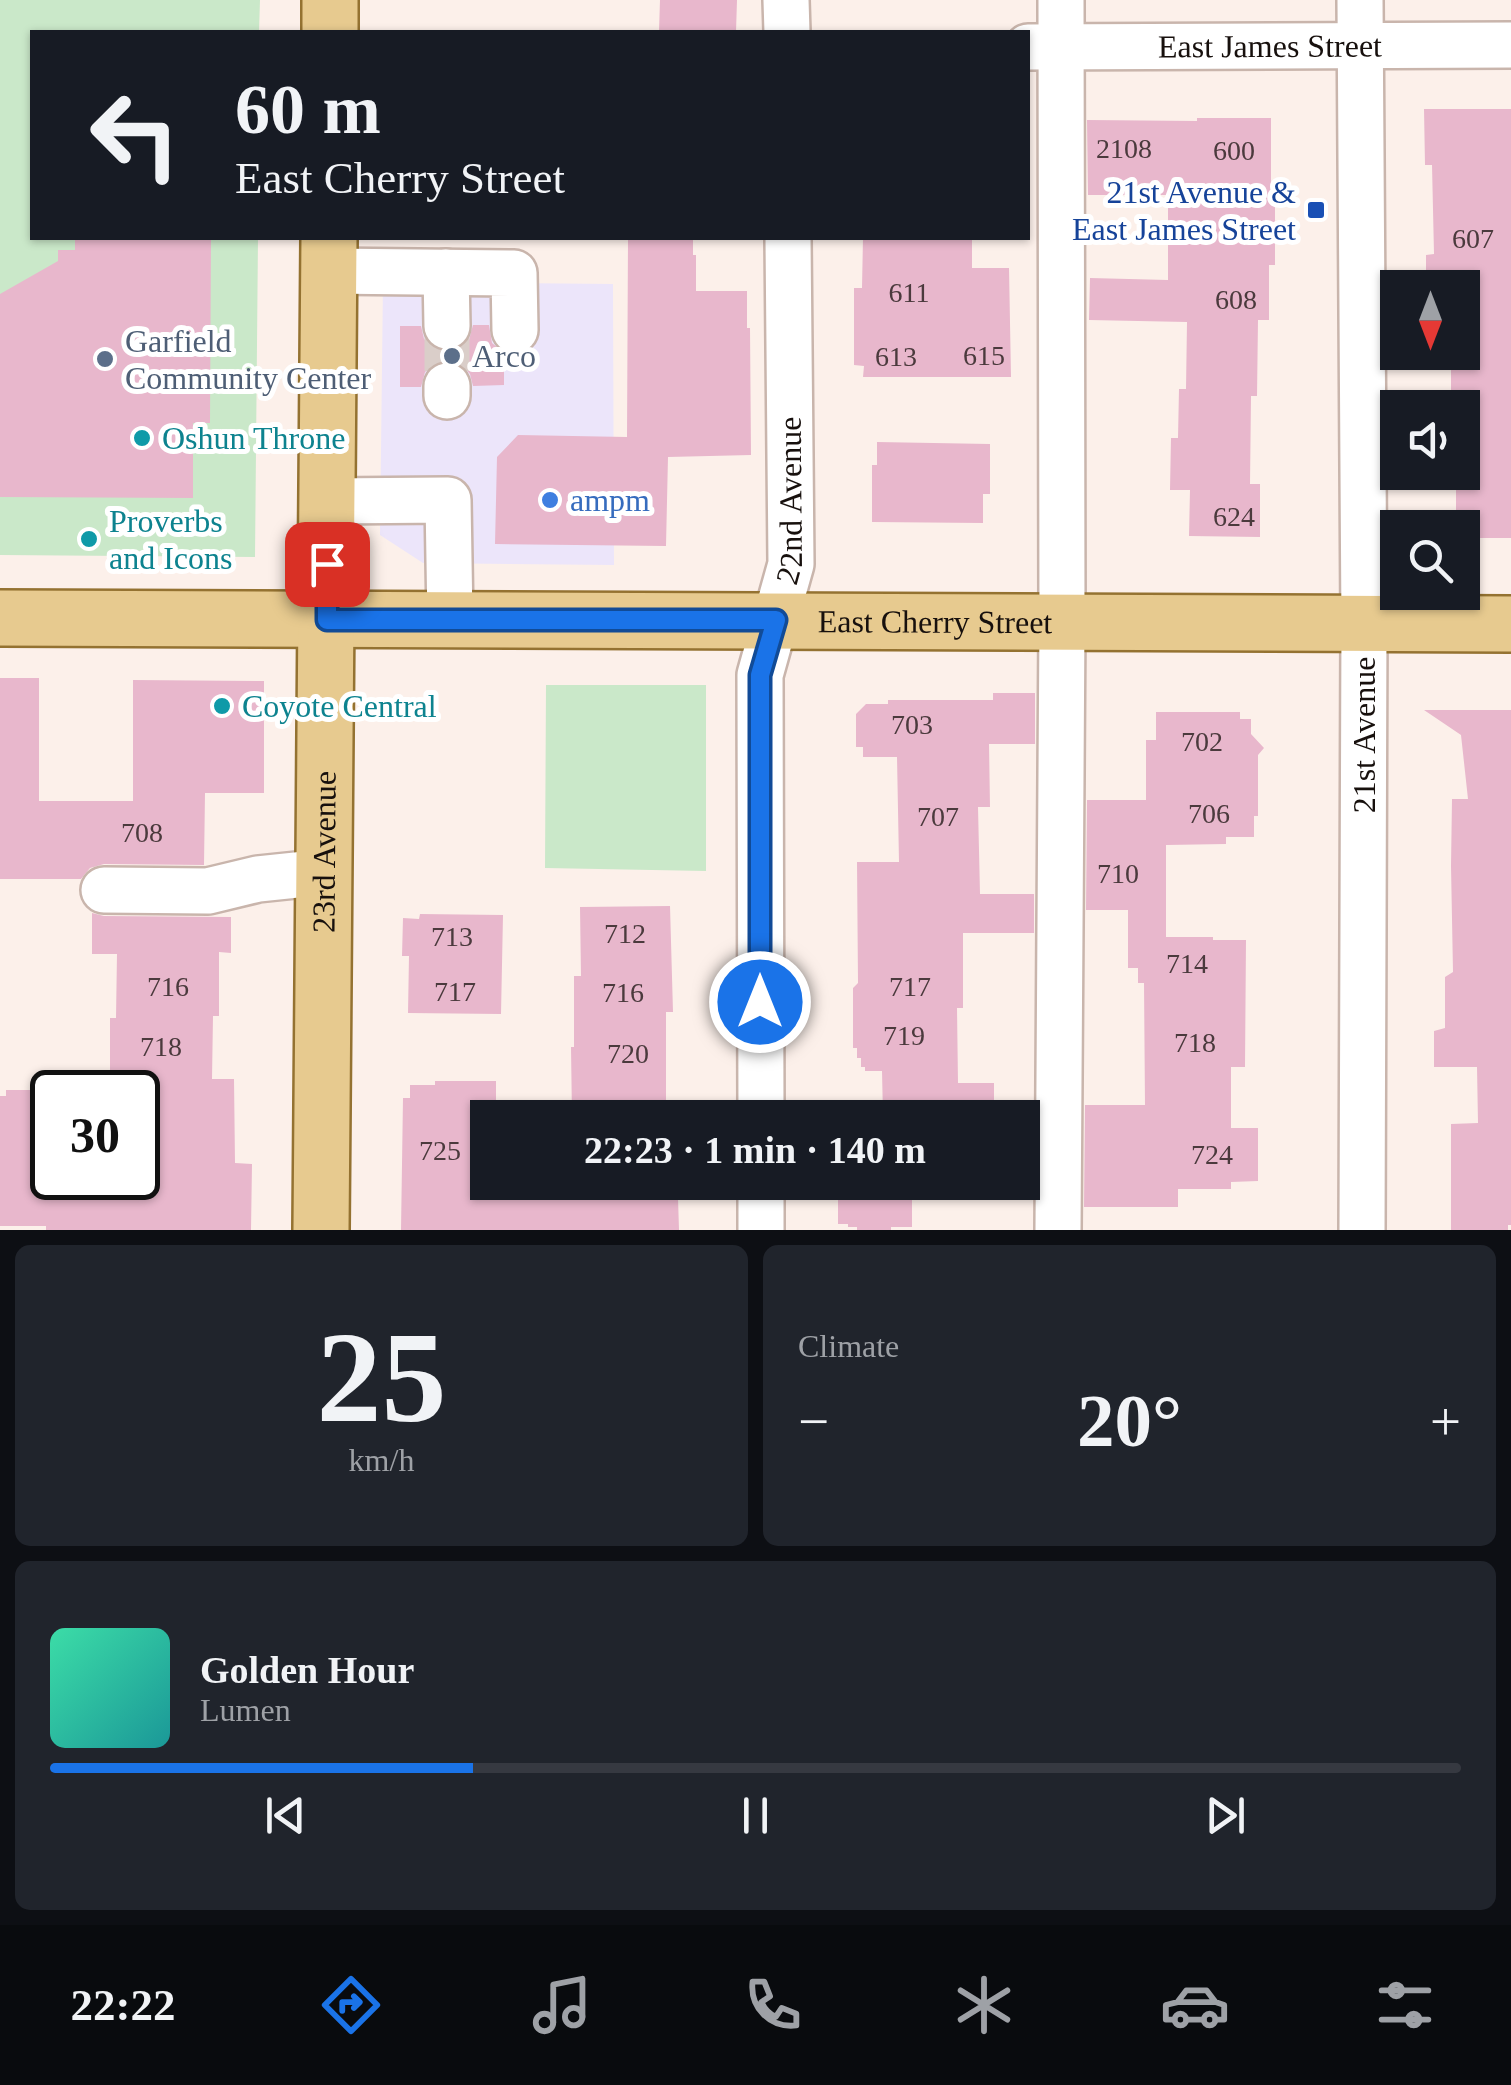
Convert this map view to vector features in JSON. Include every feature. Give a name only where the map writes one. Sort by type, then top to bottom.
[{"type":"main road","points":[[330,0],[330,30]]},
{"type":"main road","name":"23rd Avenue","points":[[321,1230],[328,254]]},
{"type":"main road","name":"East Cherry Street","points":[[0,618],[1511,624]]},
{"type":"street","points":[[786,0],[787,30]]},
{"type":"street","points":[[1058,1230],[1062,622],[1044,47],[1061,0]]},
{"type":"street","name":"21st Avenue","points":[[1360,0],[1362,1230]]},
{"type":"street","name":"East James Street","points":[[1044,47],[1511,45]]},
{"type":"street","name":"22nd Avenue","points":[[761,1100],[760,675],[791,564],[788,240]]},
{"type":"street","points":[[328,254],[446,272],[514,273],[515,330]]},
{"type":"street","points":[[446,272],[447,326]]},
{"type":"street","points":[[328,501],[448,500],[450,620]]},
{"type":"street","points":[[104,890],[208,891],[258,879],[325,872]]},
{"type":"street","points":[[761,1200],[761,1230]]},
{"type":"shaded area","points":[[383,282],[613,284],[614,565],[423,563],[380,535]]},
{"type":"green space","points":[[0,0],[260,0],[259,30],[30,30],[30,240],[258,240],[255,557],[0,555]]},
{"type":"green space","points":[[546,685],[706,685],[706,871],[545,868]]},
{"type":"building","points":[[660,0],[737,0],[736,30],[659,30]]},
{"type":"building","points":[[1424,109],[1511,109],[1511,538],[1480,538],[1480,510],[1456,510],[1456,490],[1480,490],[1480,390],[1451,390],[1451,370],[1480,370],[1480,270],[1426,270],[1426,255],[1434,254],[1432,165],[1425,165]]},
{"type":"building","points":[[1271,118],[1275,265],[1269,265],[1269,320],[1258,320],[1257,396],[1251,396],[1250,484],[1260,484],[1260,537],[1189,536],[1190,490],[1170,490],[1171,438],[1178,438],[1179,389],[1186,389],[1187,322],[1089,320],[1090,278],[1168,280],[1168,195],[1088,195],[1087,120]]},
{"type":"building","name":"Garfield Community Center","points":[[75,240],[211,240],[210,423],[193,423],[193,498],[0,497],[0,294],[58,261],[58,250],[75,250]]},
{"type":"building","points":[[628,240],[693,240],[696,291],[747,291],[751,455],[668,457],[666,546],[495,544],[497,457],[518,435],[627,437]]},
{"type":"building","points":[[863,240],[972,240],[972,268],[1009,268],[1011,377],[863,377],[864,366],[854,365],[854,288],[862,288]]},
{"type":"building","name":"Arco","points":[[473,325],[489,325],[492,343],[504,353],[504,385],[473,386],[470,374],[461,364],[446,360],[425,372],[421,387],[400,387],[400,326],[421,326],[424,339],[434,348],[448,352],[460,349],[469,340]]},
{"type":"building","points":[[877,442],[990,444],[990,494],[983,494],[983,523],[872,522],[872,465],[877,465]]},
{"type":"building","points":[[0,678],[39,678],[39,801],[133,801],[133,680],[264,681],[264,793],[205,793],[204,865],[104,864],[90,868],[81,879],[0,879]]},
{"type":"building","points":[[993,693],[1035,693],[1035,744],[989,744],[990,807],[978,807],[980,894],[1034,894],[1034,933],[963,933],[963,1008],[957,1008],[958,1083],[994,1083],[994,1100],[883,1100],[882,1071],[865,1071],[861,1058],[857,1058],[857,1048],[853,1048],[853,988],[858,983],[857,862],[899,862],[897,757],[863,757],[863,747],[856,747],[856,714],[866,704],[888,704],[888,700],[993,700]]},
{"type":"building","points":[[1424,710],[1511,710],[1508,1230],[1451,1230],[1451,1124],[1478,1123],[1477,1067],[1434,1067],[1434,1031],[1445,1028],[1445,977],[1453,972],[1452,799],[1468,799],[1461,735]]},
{"type":"building","points":[[1156,712],[1240,712],[1240,719],[1251,719],[1251,734],[1264,748],[1258,755],[1254,837],[1226,837],[1226,844],[1166,845],[1166,937],[1246,940],[1245,1067],[1231,1067],[1231,1128],[1258,1128],[1258,1181],[1231,1182],[1231,1189],[1178,1189],[1178,1207],[1084,1207],[1085,1105],[1145,1105],[1144,983],[1138,983],[1138,968],[1128,968],[1128,910],[1086,910],[1087,800],[1146,800],[1146,740],[1156,740]]},
{"type":"building","points":[[670,906],[673,1012],[666,1012],[666,1100],[572,1100],[574,976],[581,976],[580,907]]},
{"type":"building","points":[[92,913],[231,917],[231,953],[219,952],[219,1016],[213,1016],[212,1079],[234,1079],[235,1163],[252,1164],[251,1230],[46,1230],[46,1226],[0,1226],[0,1096],[6,1096],[6,1090],[30,1090],[30,1200],[160,1200],[160,1070],[110,1070],[110,1018],[116,1018],[117,954],[92,954]]},
{"type":"building","points":[[420,914],[503,915],[501,1014],[408,1013],[409,956],[402,956],[403,918],[419,919]]},
{"type":"building","points":[[435,1081],[496,1081],[496,1100],[470,1100],[470,1200],[678,1200],[679,1230],[401,1230],[403,1098],[410,1098],[410,1085],[435,1085]]},
{"type":"building","points":[[838,1200],[912,1200],[912,1227],[857,1230],[848,1224],[838,1224]]},
{"type":"tunnel","points":[[447,326],[447,386]]},
{"type":"place","name":"21st Avenue & East James Street","points":[[1316,210]]},
{"type":"place","name":"Arco","points":[[452,356]]},
{"type":"place","name":"Garfield Community Center","points":[[105,359]]},
{"type":"place","name":"Oshun Throne","points":[[142,438]]},
{"type":"place","name":"ampm","points":[[550,500]]},
{"type":"place","name":"Proverbs and Icons","points":[[89,539]]},
{"type":"place","name":"Coyote Central","points":[[222,706]]},
{"type":"route","points":[[327,564],[327,620],[776,620],[760,675],[760,1002]]}]
